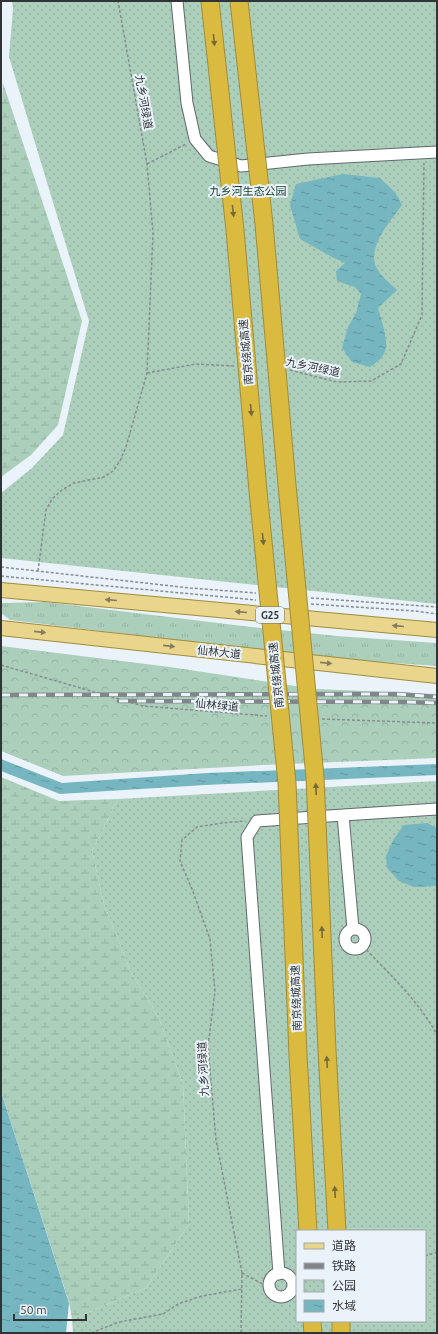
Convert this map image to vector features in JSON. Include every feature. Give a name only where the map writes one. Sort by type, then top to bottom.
[{"type":"highway","name":"南京绕城高速","points":[[210,1],[235,230],[286,783],[298,1055],[308,1230]]},
{"type":"highway","name":"G25","points":[[239,1],[264,224],[315,778],[327,1050],[338,1230]]},
{"type":"highway","points":[[312,1322],[312,1333]]},
{"type":"highway","points":[[341,1322],[342,1333]]},
{"type":"main road","points":[[1,590],[437,630]]},
{"type":"main road","name":"仙林大道","points":[[1,628],[437,676]]},
{"type":"street","points":[[177,1],[187,103],[195,139],[209,156],[241,166],[308,159],[437,152]]},
{"type":"street","points":[[279,1274],[247,837],[256,821],[437,809]]},
{"type":"street","points":[[342,815],[352,929]]},
{"type":"street","points":[[352,929],[359,929],[364,934],[366,940],[363,946],[353,949],[347,946],[345,936],[347,933],[352,929]]},
{"type":"street","points":[[279,1274],[284,1274],[291,1280],[295,1289],[288,1295],[281,1297],[274,1294],[270,1288],[272,1278],[279,1274]]},
{"type":"path","name":"九乡河绿道","points":[[38,571],[46,510],[52,499],[62,490],[74,483],[104,477],[113,471],[120,461],[126,447],[147,373],[153,233],[147,164],[118,1]]},
{"type":"path","points":[[147,164],[165,156],[195,139]]},
{"type":"path","name":"九乡河绿道","points":[[285,368],[337,382],[371,381],[401,364],[422,315],[424,153]]},
{"type":"path","points":[[147,373],[196,364],[235,366]]},
{"type":"path","points":[[1,567],[190,588],[261,594]]},
{"type":"path","points":[[1,576],[256,600]]},
{"type":"path","points":[[308,597],[437,607]]},
{"type":"path","points":[[311,604],[437,614]]},
{"type":"path","name":"仙林绿道","points":[[1,665],[143,706],[267,716]]},
{"type":"path","points":[[321,718],[437,723]]},
{"type":"path","name":"九乡河绿道","points":[[241,1333],[242,1273],[216,1140],[208,1046],[215,991],[210,939],[180,861],[182,840],[197,827],[222,823],[256,821]]},
{"type":"path","points":[[363,946],[401,985],[429,1021],[437,1035]]},
{"type":"path","points":[[426,1256],[437,1252]]},
{"type":"path","points":[[242,1273],[270,1288]]},
{"type":"path","points":[[91,1333],[120,1322],[163,1314],[178,1304],[202,1296],[242,1289]]},
{"type":"green space","name":"九乡河生态公园","points":[[12,1],[437,1],[437,604],[1,558],[1,493],[32,468],[63,435],[89,321],[9,57],[13,8]]},
{"type":"green space","points":[[3,83],[82,321],[58,425],[31,455],[1,477],[1,118]]},
{"type":"green space","points":[[46,602],[251,627],[337,636],[437,643],[437,666],[335,659],[10,620],[1,613],[2,603]]},
{"type":"green space","points":[[1,646],[170,667],[315,689],[437,694],[437,758],[263,765],[63,776],[1,751]]},
{"type":"green space","points":[[1,777],[59,801],[118,799],[92,851],[104,904],[131,972],[158,1016],[183,1084],[189,1224],[146,1288],[72,1319],[69,1302],[1,1092]]},
{"type":"green space","points":[[437,781],[437,1333],[73,1333],[72,1319],[146,1288],[189,1224],[183,1084],[158,1016],[131,972],[104,904],[92,851],[118,799]]},
{"type":"water","points":[[343,174],[380,178],[395,192],[402,205],[385,228],[376,246],[374,255],[375,264],[379,272],[397,290],[378,308],[384,330],[386,347],[381,358],[370,367],[352,362],[342,348],[348,327],[356,313],[361,294],[355,287],[337,281],[336,271],[345,263],[300,239],[290,205],[296,184]]},
{"type":"water","points":[[1,759],[62,783],[207,773],[437,764],[437,775],[205,785],[60,794],[1,771]]},
{"type":"water","points":[[427,823],[437,828],[437,886],[414,887],[399,881],[387,868],[386,856],[393,840],[404,825]]},
{"type":"water","points":[[1,1092],[69,1303],[66,1333],[2,1333]]},
{"type":"railway","points":[[1,695],[397,694],[437,697]]},
{"type":"railway","points":[[119,701],[437,703]]}]
